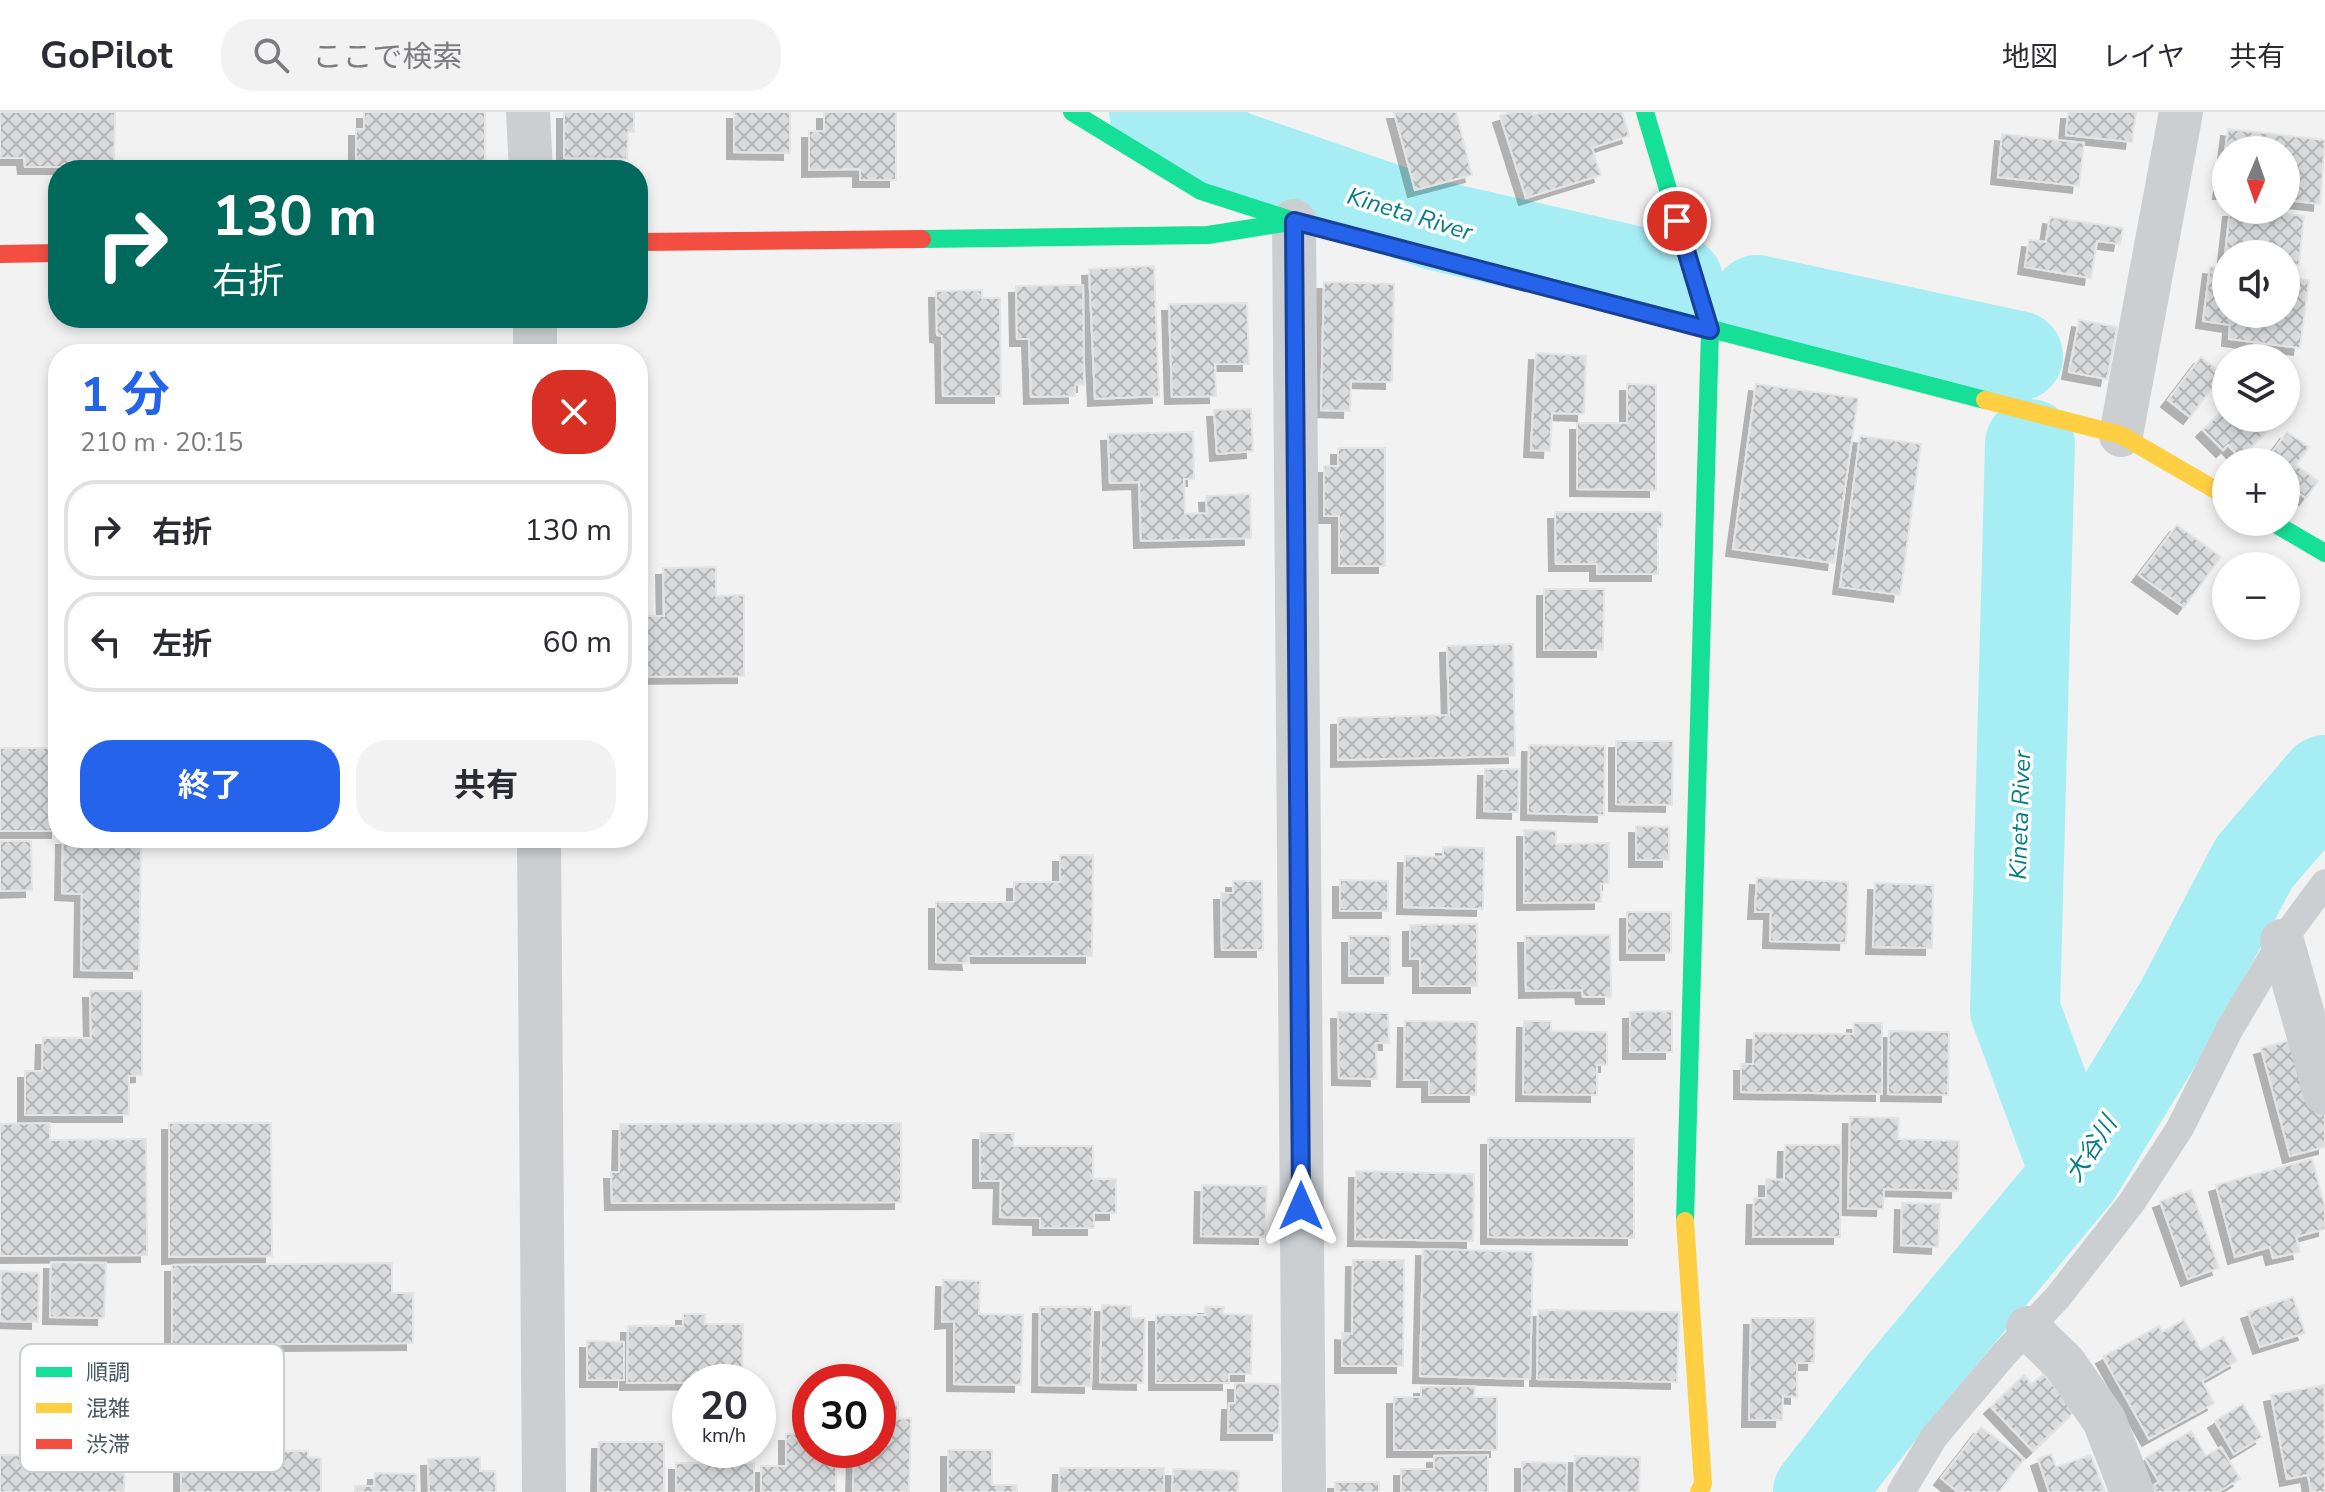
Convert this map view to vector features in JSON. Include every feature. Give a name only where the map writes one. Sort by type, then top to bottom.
[{"type":"street","points":[[528,112],[530,160]]},
{"type":"street","points":[[1072,112],[1201,191],[1294,221],[2121,435],[2212,488]]},
{"type":"street","points":[[1645,112],[1710,330],[1684,1205],[1703,1484],[1699,1492]]},
{"type":"street","points":[[2121,435],[2181,112]]},
{"type":"street","points":[[648,242],[1208,235],[1294,221]]},
{"type":"street","points":[[1294,221],[1304,1492]]},
{"type":"street","points":[[0,254],[48,253]]},
{"type":"street","points":[[2296,536],[2325,553]]},
{"type":"street","points":[[539,848],[544,1492]]},
{"type":"street","points":[[2282,941],[2325,1093]]},
{"type":"street","points":[[2028,1328],[2064,1363],[2104,1420],[2132,1492]]},
{"type":"lane","points":[[1901,1492],[1934,1437],[2058,1297],[2132,1202],[2180,1128],[2229,1030],[2282,941],[2325,883]]},
{"type":"building","points":[[0,112],[115,112],[114,160],[48,160],[48,167],[25,167],[24,158],[0,158]]},
{"type":"building","points":[[364,112],[485,112],[485,160],[356,160],[356,129],[364,129]]},
{"type":"building","points":[[564,112],[634,112],[634,132],[628,132],[627,159],[564,158]]},
{"type":"building","points":[[734,112],[790,112],[790,153],[734,152]]},
{"type":"building","points":[[824,112],[896,112],[896,180],[860,180],[860,169],[809,170],[809,131],[824,131]]},
{"type":"building","points":[[1394,112],[1456,112],[1472,175],[1415,190]]},
{"type":"building","points":[[1512,112],[1532,112],[1533,115],[1543,112],[1622,112],[1629,136],[1592,148],[1601,175],[1526,198],[1500,116]]},
{"type":"building","points":[[2068,112],[2136,112],[2132,142],[2066,135]]},
{"type":"building","points":[[2228,129],[2290,136],[2227,136]]},
{"type":"building","points":[[2002,134],[2084,143],[2079,186],[1998,177]]},
{"type":"building","points":[[2300,137],[2325,140],[2320,204],[2300,202]]},
{"type":"building","points":[[2300,216],[2304,216],[2300,255],[2300,240],[2227,240],[2228,224],[2300,224]]},
{"type":"building","points":[[2050,217],[2123,228],[2120,244],[2097,241],[2091,278],[2025,267],[2029,240],[2046,242]]},
{"type":"building","points":[[1154,266],[1159,396],[1095,399],[1089,269]]},
{"type":"building","points":[[2210,267],[2212,267],[2212,322],[2203,321]]},
{"type":"building","points":[[2300,279],[2309,280],[2300,348],[2300,344],[2229,339],[2230,328],[2300,328]]},
{"type":"building","points":[[1324,282],[1394,284],[1392,382],[1351,381],[1350,411],[1321,410]]},
{"type":"building","points":[[1083,285],[1084,385],[1075,384],[1075,396],[1031,397],[1029,339],[1017,339],[1016,286]]},
{"type":"building","points":[[982,290],[982,298],[1000,298],[1001,396],[943,396],[942,336],[937,335],[936,291]]},
{"type":"building","points":[[1247,303],[1249,364],[1215,364],[1216,396],[1172,397],[1169,304]]},
{"type":"building","points":[[2079,320],[2117,327],[2107,379],[2069,372]]},
{"type":"building","points":[[1536,353],[1586,356],[1584,414],[1552,413],[1550,451],[1531,450]]},
{"type":"building","points":[[2201,357],[2212,366],[2212,388],[2190,417],[2168,400]]},
{"type":"building","points":[[1627,384],[1656,385],[1656,490],[1577,489],[1577,423],[1627,423]]},
{"type":"building","points":[[1756,384],[1858,398],[1834,563],[1733,549]]},
{"type":"building","points":[[1251,409],[1253,451],[1217,454],[1214,410]]},
{"type":"building","points":[[2212,421],[2212,432],[2266,432],[2250,448],[2231,448],[2228,445],[2221,448],[2203,430]]},
{"type":"building","points":[[1193,432],[1194,479],[1184,479],[1185,514],[1207,513],[1206,496],[1250,494],[1251,538],[1141,541],[1139,482],[1110,483],[1108,434]]},
{"type":"building","points":[[2287,432],[2309,447],[2300,459],[2300,448],[2275,448]]},
{"type":"building","points":[[1860,436],[1921,444],[1900,595],[1840,587]]},
{"type":"building","points":[[1338,448],[1385,448],[1385,566],[1339,566],[1339,516],[1324,516],[1324,466],[1338,466]]},
{"type":"building","points":[[2300,468],[2318,481],[2306,498],[2300,494]]},
{"type":"building","points":[[1555,512],[1662,512],[1662,527],[1658,527],[1658,574],[1597,574],[1597,564],[1556,564]]},
{"type":"building","points":[[2177,525],[2214,552],[2212,569],[2184,607],[2139,575]]},
{"type":"building","points":[[716,567],[716,596],[744,595],[744,676],[648,677],[648,616],[664,616],[663,568]]},
{"type":"building","points":[[1544,589],[1604,589],[1603,650],[1544,650]]},
{"type":"building","points":[[1513,644],[1515,756],[1338,760],[1338,718],[1449,715],[1447,646]]},
{"type":"building","points":[[1616,741],[1673,741],[1672,805],[1616,804]]},
{"type":"building","points":[[1529,745],[1605,746],[1604,815],[1528,813]]},
{"type":"building","points":[[0,748],[48,748],[48,831],[0,831]]},
{"type":"building","points":[[1485,769],[1519,769],[1518,812],[1484,811]]},
{"type":"building","points":[[1636,826],[1669,827],[1669,860],[1636,860]]},
{"type":"building","points":[[1524,830],[1556,831],[1556,844],[1609,843],[1609,883],[1601,884],[1601,902],[1524,903]]},
{"type":"building","points":[[0,841],[31,841],[32,890],[0,891]]},
{"type":"building","points":[[1443,847],[1484,848],[1483,909],[1404,907],[1405,856],[1443,857]]},
{"type":"building","points":[[63,848],[141,848],[139,971],[81,970],[82,894],[62,893]]},
{"type":"building","points":[[1060,855],[1093,855],[1092,956],[968,956],[969,963],[936,962],[936,902],[1014,902],[1014,882],[1060,882]]},
{"type":"building","points":[[1757,878],[1848,882],[1846,943],[1770,941],[1771,912],[1755,912]]},
{"type":"building","points":[[1340,880],[1388,881],[1388,911],[1340,911]]},
{"type":"building","points":[[1233,881],[1262,881],[1263,950],[1222,950],[1221,893],[1233,893]]},
{"type":"building","points":[[1875,883],[1933,885],[1932,948],[1873,947]]},
{"type":"building","points":[[1627,912],[1671,912],[1671,953],[1627,953]]},
{"type":"building","points":[[1477,924],[1477,986],[1420,986],[1420,959],[1410,959],[1410,925]]},
{"type":"building","points":[[1610,935],[1611,997],[1583,997],[1582,990],[1526,991],[1525,936]]},
{"type":"building","points":[[1349,936],[1390,936],[1390,976],[1349,976]]},
{"type":"building","points":[[90,991],[142,991],[142,1075],[129,1076],[129,1115],[25,1115],[25,1071],[42,1071],[43,1038],[91,1038]]},
{"type":"building","points":[[1672,1011],[1672,1052],[1630,1052],[1630,1012]]},
{"type":"building","points":[[1338,1012],[1388,1013],[1389,1043],[1376,1043],[1377,1079],[1339,1078]]},
{"type":"building","points":[[1405,1021],[1477,1022],[1476,1095],[1429,1095],[1429,1080],[1404,1080]]},
{"type":"building","points":[[1524,1021],[1551,1021],[1551,1031],[1607,1032],[1607,1065],[1597,1065],[1597,1095],[1523,1094]]},
{"type":"building","points":[[1854,1023],[1882,1023],[1882,1094],[1741,1092],[1741,1064],[1753,1064],[1754,1033],[1853,1034]]},
{"type":"building","points":[[1889,1031],[1949,1032],[1948,1095],[1888,1094]]},
{"type":"building","points":[[2306,1036],[2325,1108],[2325,1147],[2290,1156],[2261,1048]]},
{"type":"building","points":[[1850,1117],[1899,1118],[1898,1139],[1959,1141],[1958,1191],[1884,1189],[1883,1209],[1848,1208]]},
{"type":"building","points":[[50,1123],[50,1140],[146,1139],[147,1255],[0,1256],[0,1124]]},
{"type":"building","points":[[169,1123],[271,1123],[272,1256],[169,1257]]},
{"type":"building","points":[[901,1123],[901,1202],[612,1203],[611,1172],[619,1172],[620,1124]]},
{"type":"building","points":[[980,1133],[1014,1133],[1013,1146],[1093,1146],[1093,1179],[1116,1179],[1116,1213],[1094,1213],[1094,1228],[1040,1228],[1040,1218],[1000,1217],[1001,1181],[980,1181]]},
{"type":"building","points":[[1488,1138],[1634,1138],[1634,1238],[1488,1237]]},
{"type":"building","points":[[1785,1145],[1841,1145],[1840,1237],[1753,1237],[1754,1198],[1766,1198],[1766,1179],[1784,1180]]},
{"type":"building","points":[[2312,1159],[2325,1207],[2325,1229],[2296,1237],[2300,1252],[2273,1258],[2270,1247],[2235,1257],[2216,1185]]},
{"type":"building","points":[[1356,1171],[1474,1174],[1473,1241],[1355,1239]]},
{"type":"building","points":[[1202,1185],[1267,1186],[1265,1237],[1201,1236]]},
{"type":"building","points":[[2191,1190],[2219,1268],[2188,1279],[2160,1201]]},
{"type":"building","points":[[1902,1203],[1940,1204],[1938,1247],[1901,1245]]},
{"type":"building","points":[[1423,1249],[1533,1252],[1530,1379],[1420,1376]]},
{"type":"building","points":[[1353,1260],[1404,1260],[1403,1366],[1342,1366],[1342,1333],[1352,1334]]},
{"type":"building","points":[[51,1262],[106,1263],[104,1318],[50,1317]]},
{"type":"building","points":[[392,1263],[392,1293],[413,1293],[413,1343],[172,1344],[172,1265]]},
{"type":"building","points":[[1,1271],[39,1273],[38,1322],[0,1321]]},
{"type":"building","points":[[943,1280],[980,1281],[979,1314],[1023,1315],[1021,1385],[954,1384],[954,1321],[942,1322]]},
{"type":"building","points":[[2293,1297],[2305,1333],[2260,1347],[2248,1312]]},
{"type":"building","points":[[1102,1305],[1131,1306],[1131,1318],[1145,1318],[1143,1383],[1100,1382]]},
{"type":"building","points":[[1040,1307],[1092,1307],[1091,1386],[1039,1385]]},
{"type":"building","points":[[1205,1307],[1224,1307],[1223,1314],[1252,1315],[1251,1374],[1229,1374],[1229,1383],[1156,1383],[1156,1315],[1205,1315]]},
{"type":"building","points":[[1538,1310],[1679,1312],[1677,1382],[1537,1379]]},
{"type":"building","points":[[683,1314],[705,1314],[705,1324],[743,1324],[742,1364],[672,1364],[672,1383],[627,1383],[628,1326],[683,1326]]},
{"type":"building","points":[[1751,1318],[1815,1318],[1814,1363],[1797,1363],[1797,1397],[1783,1396],[1782,1420],[1749,1420]]},
{"type":"building","points":[[2184,1320],[2201,1350],[2223,1337],[2237,1361],[2202,1381],[2214,1403],[2149,1439],[2103,1357],[2159,1326],[2162,1332]]},
{"type":"building","points":[[587,1341],[624,1342],[624,1380],[587,1380]]},
{"type":"building","points":[[2043,1374],[2076,1410],[2033,1451],[1991,1407],[2024,1375],[2032,1384]]},
{"type":"building","points":[[1235,1383],[1280,1384],[1279,1433],[1228,1433],[1229,1403],[1235,1403]]},
{"type":"building","points":[[2324,1385],[2325,1492],[2311,1492],[2308,1475],[2287,1479],[2271,1395]]},
{"type":"building","points":[[1475,1386],[1474,1397],[1497,1397],[1497,1450],[1394,1450],[1394,1397],[1421,1397],[1421,1387]]},
{"type":"building","points":[[898,1402],[898,1419],[911,1418],[909,1492],[853,1492],[854,1468],[896,1468]]},
{"type":"building","points":[[2243,1404],[2262,1437],[2234,1454],[2215,1421]]},
{"type":"building","points":[[1981,1427],[2024,1459],[1999,1492],[1958,1492],[1941,1478]]},
{"type":"building","points":[[2191,1431],[2206,1456],[2221,1447],[2240,1479],[2218,1492],[2147,1492],[2159,1482],[2145,1458]]},
{"type":"building","points":[[786,1434],[792,1434],[792,1468],[836,1468],[836,1492],[761,1492],[761,1468],[786,1466]]},
{"type":"building","points":[[599,1442],[664,1442],[664,1492],[598,1492]]},
{"type":"building","points":[[948,1450],[992,1450],[992,1485],[1017,1485],[1017,1492],[948,1492]]},
{"type":"building","points":[[284,1451],[308,1451],[308,1457],[321,1458],[321,1492],[181,1492],[181,1472],[284,1472]]},
{"type":"building","points":[[2051,1454],[2056,1467],[2091,1455],[2105,1492],[2049,1492],[2038,1459]]},
{"type":"building","points":[[0,1455],[20,1455],[20,1472],[125,1472],[124,1492],[0,1492]]},
{"type":"building","points":[[1488,1455],[1488,1492],[1401,1492],[1401,1469],[1434,1469],[1434,1456]]},
{"type":"building","points":[[1575,1456],[1640,1457],[1639,1492],[1574,1492]]},
{"type":"building","points":[[480,1457],[480,1471],[495,1471],[496,1492],[429,1492],[428,1459]]},
{"type":"building","points":[[1522,1462],[1567,1463],[1566,1492],[1522,1492]]},
{"type":"building","points":[[676,1468],[754,1468],[754,1492],[676,1492]]},
{"type":"building","points":[[1060,1468],[1164,1468],[1164,1492],[1059,1492]]},
{"type":"building","points":[[1173,1469],[1239,1471],[1238,1492],[1172,1492]]},
{"type":"building","points":[[375,1473],[416,1474],[416,1492],[355,1492],[355,1486],[374,1486]]},
{"type":"building","points":[[1335,1482],[1379,1482],[1379,1492],[1335,1492]]},
{"type":"waterway","name":"Kineta River","points":[[1154,112],[1232,155],[1438,226],[1678,281]]},
{"type":"waterway","name":"Kineta River","points":[[1757,300],[2018,356]]},
{"type":"waterway","name":"Kineta River","points":[[2030,444],[2015,1010],[2076,1175]]},
{"type":"waterway","name":"大谷川","points":[[1818,1492],[1903,1383],[2076,1175],[2180,1004],[2254,863],[2325,780]]},
{"type":"traffic: fast","points":[[1072,112],[1201,191],[1294,221],[1985,400]]},
{"type":"traffic: fast","points":[[1645,112],[1710,330],[1685,1221]]},
{"type":"traffic: fast","points":[[922,239],[1208,235],[1284,223]]},
{"type":"traffic: fast","points":[[2296,536],[2325,553]]},
{"type":"traffic: slow","points":[[1985,400],[2121,435],[2212,488]]},
{"type":"traffic: slow","points":[[1685,1221],[1703,1484],[1699,1492]]},
{"type":"traffic: jam","points":[[648,242],[922,239]]},
{"type":"traffic: jam","points":[[0,254],[48,253]]},
{"type":"route","points":[[1301,1206],[1294,221],[1710,330],[1677,221]]}]
